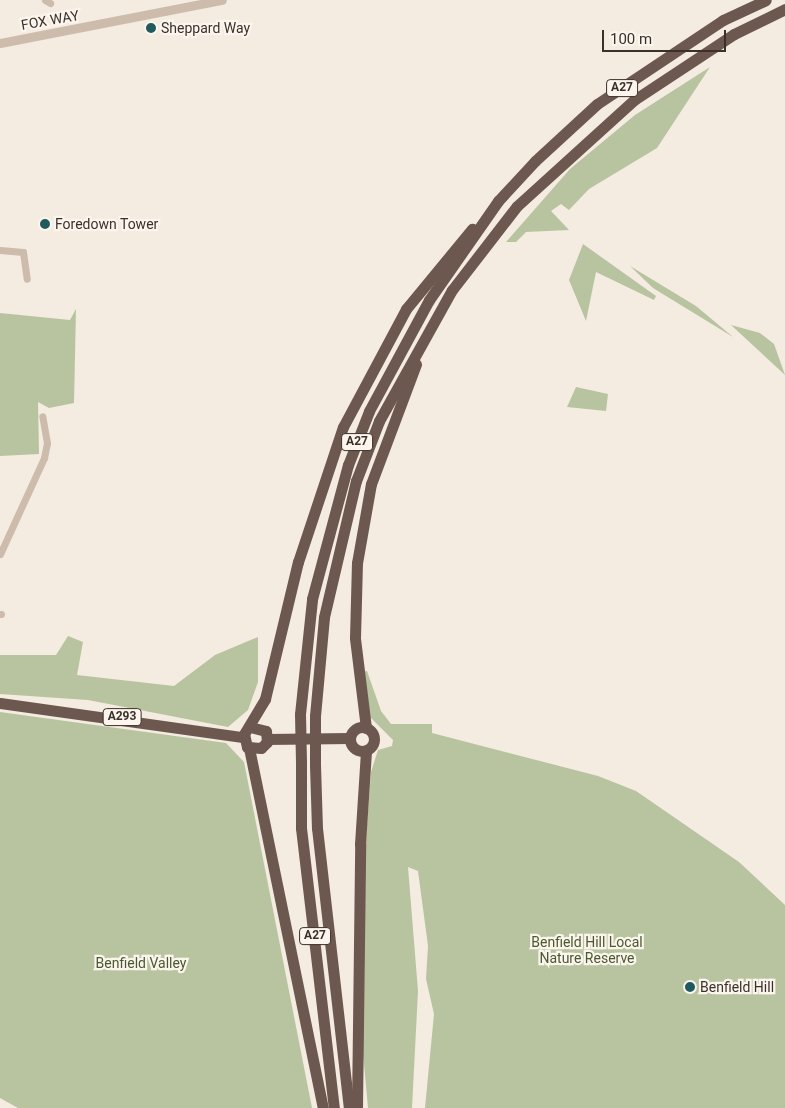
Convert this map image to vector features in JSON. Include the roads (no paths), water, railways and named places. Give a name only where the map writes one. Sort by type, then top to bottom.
[{"type":"highway","name":"A27","points":[[250,727],[265,699],[298,562],[343,427],[406,309],[454,247],[597,104],[723,20],[766,0]]},
{"type":"highway","name":"A27","points":[[349,1108],[317,828],[315,716],[324,617],[356,481],[379,421],[452,290],[517,206],[634,100],[734,34],[785,9]]},
{"type":"highway","name":"A27","points":[[334,1108],[301,828],[300,714],[312,599],[348,466],[369,412],[429,300],[498,201]]},
{"type":"highway","name":"A27","points":[[366,728],[354,614],[366,505],[392,422],[452,290]]},
{"type":"highway","name":"A293","points":[[0,703],[243,737]]},
{"type":"highway","points":[[250,727],[262,728],[267,739],[261,748],[250,748],[243,737],[250,727]]},
{"type":"highway","points":[[350,738],[356,729],[366,728],[374,738],[366,750],[360,844],[357,1108]]},
{"type":"highway","points":[[267,739],[350,738]]},
{"type":"highway","points":[[350,738],[355,748],[366,750]]},
{"type":"highway","name":"A27","points":[[250,748],[323,1108]]},
{"type":"street","name":"FOX WAY","points":[[0,43],[222,0]]},
{"type":"street","points":[[0,250],[23,252],[27,278]]},
{"type":"street","points":[[0,554],[39,474],[47,443],[42,416]]},
{"type":"place","name":"Sheppard Way","points":[[151,28]]},
{"type":"place","name":"Foredown Tower","points":[[45,224]]},
{"type":"place","name":"Benfield Hill","points":[[690,987]]},
{"type":"park label","name":"Benfield Hill Local Nature Reserve","points":[[587,950]]},
{"type":"park label","name":"Benfield Valley","points":[[141,963]]}]
